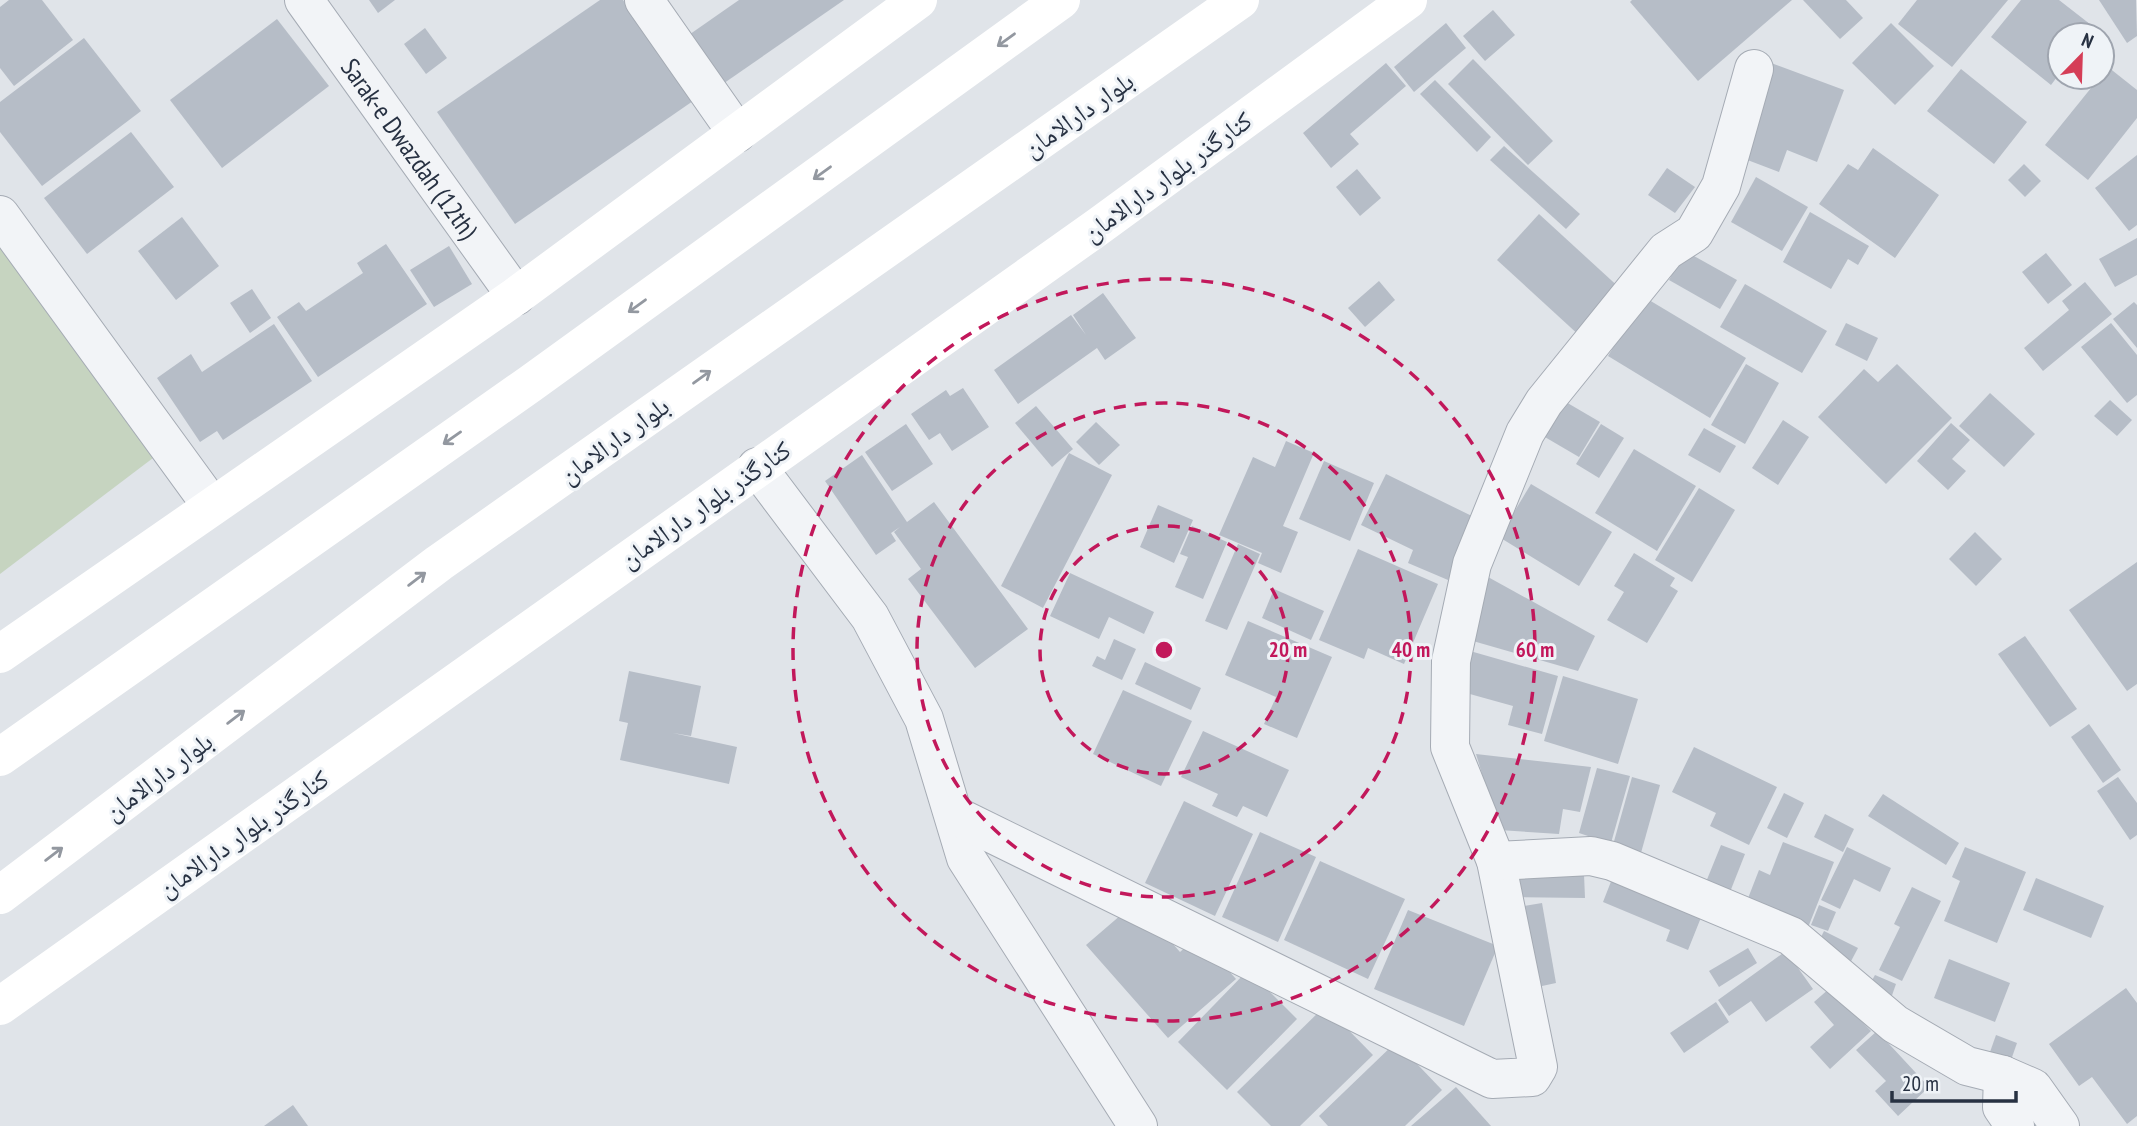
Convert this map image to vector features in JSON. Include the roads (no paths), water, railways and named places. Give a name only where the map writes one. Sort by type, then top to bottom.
[{"type":"street","name":"Sarak-e Dwazdah (12th)","points":[[304,0],[516,296]]},
{"type":"street","points":[[644,0],[737,133]]},
{"type":"street","points":[[0,654],[211,505],[516,296],[918,0]]},
{"type":"street","points":[[0,757],[541,376],[1061,0]]},
{"type":"street","name":"بلوار دارالامان","points":[[0,895],[439,563],[1240,0]]},
{"type":"street","name":"کنارگذر بلوار دارالامان","points":[[0,1006],[1098,226],[1408,0]]},
{"type":"street","points":[[954,815],[1492,1079],[1532,1077],[1538,1067],[1496,861],[1450,747],[1451,661],[1472,564],[1525,433],[1544,402],[1665,251],[1694,233],[1721,187],[1754,69]]},
{"type":"street","points":[[0,215],[211,505]]},
{"type":"street","points":[[757,467],[870,617],[924,719],[966,858],[1138,1126]]},
{"type":"street","points":[[1496,861],[1591,856],[1612,861],[1791,936],[1895,1024],[1967,1066],[2003,1075],[2032,1088],[2060,1126]]},
{"type":"street","points":[[2003,1075],[2002,1107],[2015,1126]]}]
